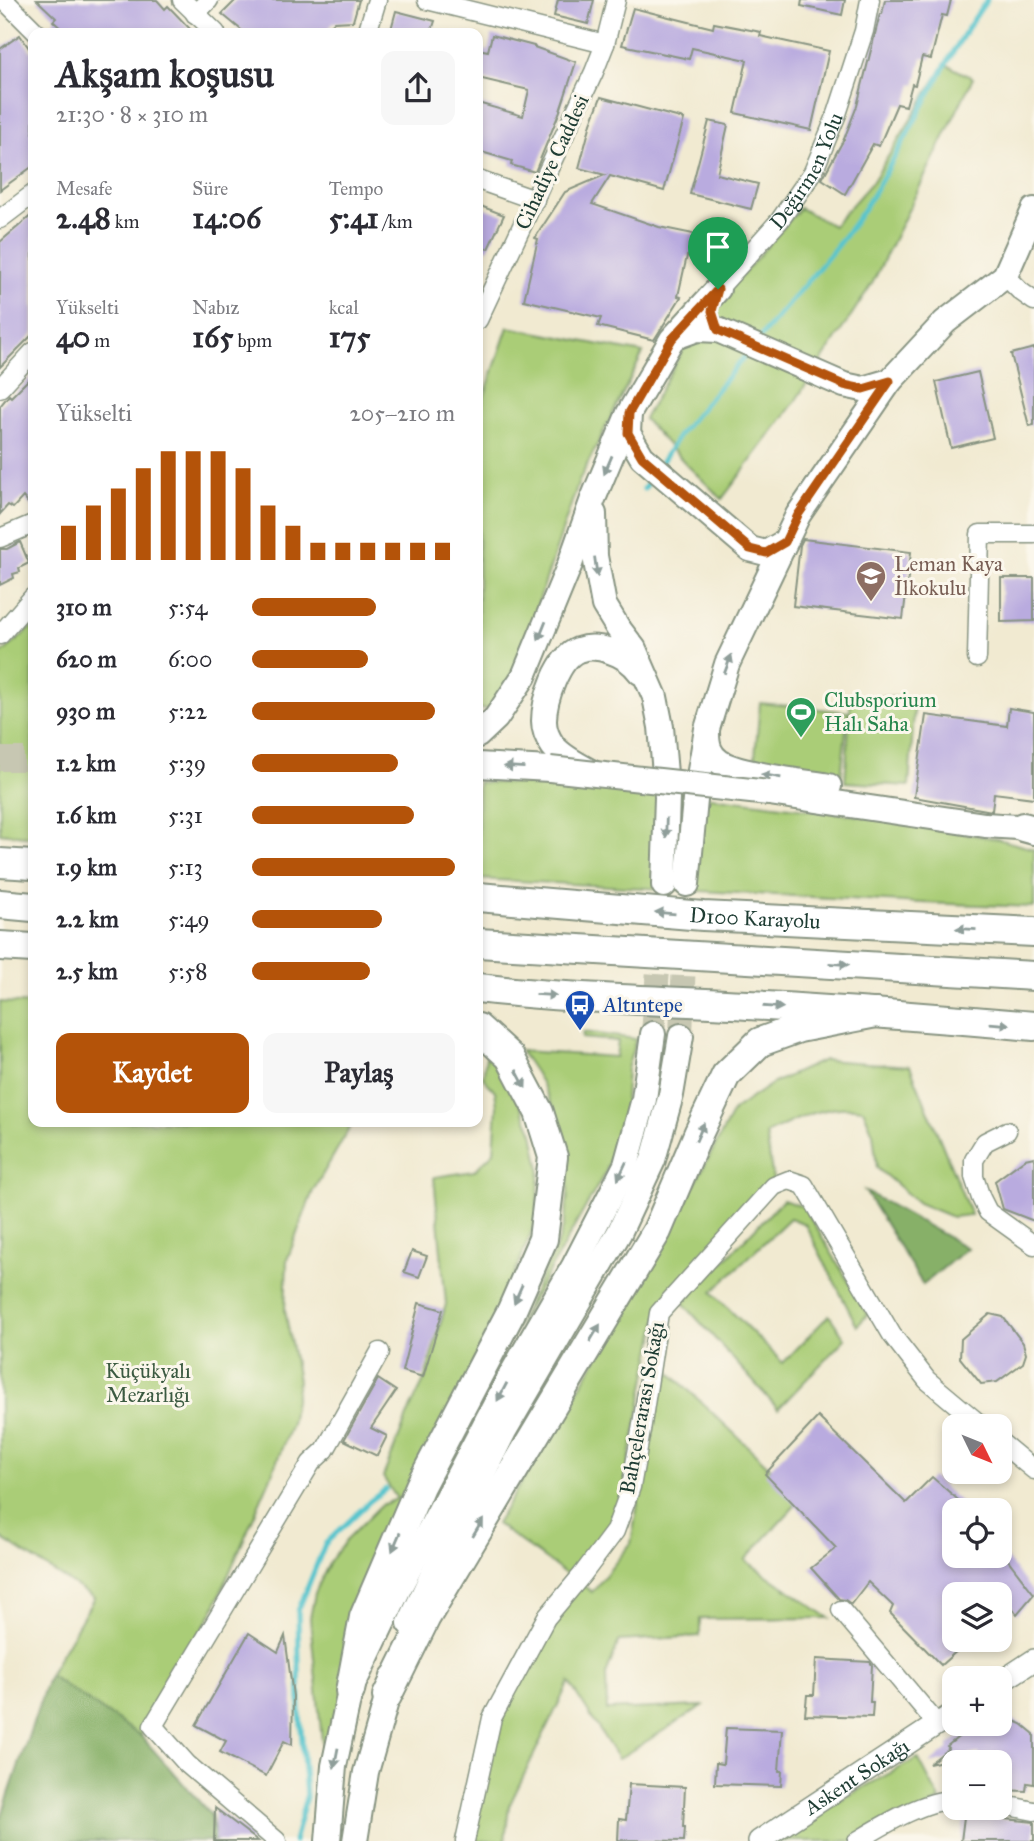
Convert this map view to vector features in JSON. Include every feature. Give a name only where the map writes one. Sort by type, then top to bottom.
[{"type":"highway","points":[[0,863],[28,864]]},
{"type":"highway","name":"D100 Karayolu","points":[[483,897],[703,916],[1034,932]]},
{"type":"highway","points":[[0,904],[28,907]]},
{"type":"highway","name":"D100 Karayolu","points":[[483,943],[1034,976]]},
{"type":"highway","points":[[0,946],[28,948]]},
{"type":"highway","points":[[919,969],[1034,988]]},
{"type":"highway","points":[[483,989],[533,995],[876,1013],[1034,1026]]},
{"type":"highway","points":[[387,1696],[426,1617],[657,1231],[726,1075],[760,1042],[799,1028],[876,1013]]},
{"type":"highway","points":[[350,1691],[364,1617],[420,1486],[511,1312],[542,1239],[553,1157],[539,1112],[510,1057],[483,1033]]},
{"type":"main road","points":[[593,499],[595,556],[604,605],[634,649],[655,697],[661,727],[675,885],[695,800],[707,729],[727,664],[798,515],[890,381],[945,322],[1005,276],[1034,210]]},
{"type":"main road","points":[[718,289],[712,311],[726,333]]},
{"type":"main road","name":"Değirmen Yolu","points":[[487,718],[524,676],[629,413],[672,339],[718,289]]},
{"type":"main road","points":[[672,339],[697,328],[726,333],[844,385],[863,389],[890,381]]},
{"type":"main road","points":[[844,385],[855,405],[854,435]]},
{"type":"main road","points":[[629,413],[628,433],[642,457],[750,549],[766,553],[785,542]]},
{"type":"main road","points":[[552,758],[544,721],[551,685],[570,655],[595,647],[627,657],[639,670],[655,697]]},
{"type":"main road","points":[[707,729],[707,748],[719,762],[740,770],[852,790],[931,818]]},
{"type":"main road","points":[[483,765],[552,758],[593,773],[769,793],[931,818],[1030,829]]},
{"type":"main road","points":[[328,1841],[334,1766],[350,1691],[405,1576],[626,1165],[644,1099],[653,1034]]},
{"type":"main road","points":[[355,1841],[366,1772],[407,1629],[504,1431],[619,1233],[653,1160],[671,1095],[681,1036]]},
{"type":"street","points":[[4,0],[32,28]]},
{"type":"street","points":[[182,0],[210,28]]},
{"type":"street","points":[[195,14],[209,0]]},
{"type":"street","points":[[369,28],[377,0]]},
{"type":"street","points":[[427,0],[604,44]]},
{"type":"street","name":"Cihadiye Caddesi","points":[[483,310],[594,72],[616,0]]},
{"type":"street","name":"Değirmen Yolu","points":[[718,289],[780,220],[813,172],[837,114],[864,31],[870,0]]},
{"type":"street","points":[[483,182],[536,200]]},
{"type":"street","points":[[0,219],[28,198]]},
{"type":"street","points":[[1005,276],[1034,301]]},
{"type":"street","points":[[0,388],[28,357]]},
{"type":"street","points":[[0,538],[28,525]]},
{"type":"street","points":[[977,658],[980,534],[1034,534]]},
{"type":"street","points":[[0,635],[28,603]]},
{"type":"street","points":[[1007,1131],[985,1142],[974,1160],[974,1177],[988,1212],[1034,1244]]},
{"type":"street","name":"Bahçelerarası Sokağı","points":[[465,1841],[492,1718],[546,1618],[615,1531],[631,1487],[659,1313],[774,1186],[789,1180],[804,1185],[892,1335],[927,1380],[968,1414]]},
{"type":"street","points":[[277,1841],[187,1764],[153,1726],[311,1463],[325,1450],[380,1352]]},
{"type":"street","points":[[1012,1452],[1034,1470]]},
{"type":"street","points":[[841,1610],[942,1714]]},
{"type":"street","points":[[1012,1674],[1034,1660]]},
{"type":"street","name":"Askent Sokağı","points":[[759,1841],[942,1721]]},
{"type":"street","points":[[858,1841],[887,1824],[942,1800]]},
{"type":"street","points":[[1012,1807],[1034,1811]]},
{"type":"green space","points":[[945,64],[973,78],[873,282],[794,403],[722,499],[644,419],[693,332],[800,208],[833,226],[873,181]]},
{"type":"green space","points":[[508,327],[643,353],[579,481],[517,666],[495,709],[483,709],[483,400]]},
{"type":"green space","points":[[28,630],[28,836],[0,833],[0,655]]},
{"type":"green space","name":"Clubsporium Halı Saha","points":[[851,695],[915,698],[909,786],[845,782]]},
{"type":"green space","name":"Clubsporium Halı Saha","points":[[760,703],[848,712],[841,776],[754,767]]},
{"type":"green space","points":[[483,782],[656,790],[861,816],[998,839],[1034,849],[1034,907],[483,879]]},
{"type":"green space","name":"Küçükyalı Mezarlığı","points":[[0,1002],[28,1004],[28,1127],[350,1127],[313,1191],[287,1260],[285,1310],[298,1381],[291,1424],[212,1613],[151,1711],[141,1736],[49,1675],[94,1598],[0,1537]]},
{"type":"green space","points":[[583,1032],[636,1039],[627,1069],[624,1117],[606,1171],[508,1344],[560,1238],[568,1189],[567,1164],[556,1116],[534,1071],[520,1051],[616,1057],[618,1041],[582,1038]]},
{"type":"green space","points":[[486,1056],[512,1085],[533,1133],[540,1169],[536,1220],[518,1266],[456,1400],[321,1791],[323,1752],[310,1618],[315,1593],[329,1563],[346,1540],[381,1505],[397,1499],[383,1477],[425,1379],[446,1304],[434,1177],[474,1171],[494,1152],[497,1106],[495,1091],[483,1078]]},
{"type":"green space","points":[[824,1060],[910,1066],[971,1215],[952,1217],[918,1203],[877,1168],[873,1133],[863,1109],[825,1110],[801,1117],[766,1134],[774,1186],[659,1313],[615,1531],[580,1583],[592,1592],[631,1543],[662,1365],[802,1498],[745,1560],[829,1618],[700,1619],[700,1636],[619,1641],[606,1675],[607,1710],[703,1706],[618,1759],[569,1682],[509,1806],[505,1841],[466,1841],[492,1718],[580,1584],[496,1524],[634,1298],[734,1110],[773,1083]]},
{"type":"green space","points":[[865,1191],[967,1248],[923,1285]]},
{"type":"green space","points":[[783,1200],[804,1207],[868,1314],[857,1326],[805,1224],[790,1218],[712,1292],[783,1363],[829,1315],[845,1339],[778,1409],[683,1303]]},
{"type":"green space","points":[[49,1675],[141,1736],[211,1815],[216,1841],[0,1841],[0,1821]]},
{"type":"green space","points":[[918,1758],[940,1800],[871,1841],[764,1841]]},
{"type":"building","points":[[37,0],[157,0],[165,9],[168,6],[189,28],[61,28],[53,21],[56,18]]},
{"type":"building","points":[[236,0],[359,0],[353,21],[334,22],[328,28],[239,28],[222,14]]},
{"type":"building","points":[[558,0],[594,0],[588,24],[554,16]]},
{"type":"building","points":[[802,0],[845,0],[842,15],[801,6]]},
{"type":"building","points":[[885,0],[951,0],[947,16],[942,15],[931,59],[922,57],[906,106],[897,104],[879,146],[873,144],[845,194],[822,179],[844,139],[857,106]]},
{"type":"building","points":[[633,8],[713,28],[714,23],[761,32],[760,36],[829,51],[811,130],[735,113],[747,60],[692,48],[689,59],[622,45]]},
{"type":"building","points":[[396,11],[435,21],[433,28],[391,28]]},
{"type":"building","points":[[20,35],[28,47],[28,170],[0,190],[0,49]]},
{"type":"building","points":[[492,35],[534,46],[576,62],[560,111],[535,172],[511,165],[512,161],[483,152],[483,104],[523,116],[529,90],[483,79],[483,50],[488,51]]},
{"type":"building","points":[[601,97],[684,119],[664,191],[610,176],[592,204],[659,227],[703,236],[697,258],[687,256],[678,296],[681,297],[654,340],[598,326],[601,318],[524,300],[538,239],[535,238],[565,192],[605,175],[579,168]]},
{"type":"building","points":[[709,121],[728,125],[717,174],[758,184],[751,209],[690,194]]},
{"type":"building","points":[[483,207],[504,215],[488,249],[483,248]]},
{"type":"building","points":[[28,218],[28,339],[0,367],[0,242]]},
{"type":"building","points":[[1034,348],[1034,425],[1029,426],[1011,354]]},
{"type":"building","points":[[978,372],[993,438],[951,448],[936,382]]},
{"type":"building","points":[[28,380],[28,503],[23,497],[13,508],[8,505],[0,514],[0,406],[9,395],[11,397]]},
{"type":"building","points":[[803,539],[911,552],[903,619],[793,606]]},
{"type":"building","points":[[20,542],[28,564],[19,568],[20,572],[13,574],[14,578],[0,585],[0,549],[7,549]]},
{"type":"building","points":[[1001,578],[1034,578],[1034,621],[1001,622]]},
{"type":"building","points":[[1009,708],[1034,712],[1034,798],[994,793],[992,811],[914,797],[926,715],[1007,726]]},
{"type":"building","points":[[1034,1157],[1034,1221],[1003,1209],[995,1181],[1025,1159]]},
{"type":"building","points":[[412,1251],[427,1256],[419,1277],[404,1272]]},
{"type":"building","points":[[419,1303],[443,1310],[423,1377],[402,1371]]},
{"type":"building","points":[[990,1314],[1003,1317],[1023,1343],[1026,1354],[1023,1363],[997,1382],[981,1384],[960,1358],[961,1339]]},
{"type":"building","points":[[378,1379],[396,1391],[371,1428],[387,1436],[377,1456],[344,1440]]},
{"type":"building","points":[[818,1417],[906,1503],[932,1477],[956,1498],[942,1498],[942,1568],[1012,1568],[1012,1565],[1034,1594],[1017,1614],[1012,1607],[1012,1582],[942,1582],[942,1652],[956,1652],[941,1665],[890,1613],[893,1606],[868,1582],[851,1604],[839,1599],[811,1568],[836,1548],[765,1474]]},
{"type":"building","points":[[249,1633],[278,1652],[285,1636],[293,1696],[292,1745],[284,1741],[266,1776],[220,1752],[226,1741],[196,1725]]},
{"type":"building","points":[[816,1659],[870,1662],[872,1717],[805,1715],[807,1695],[814,1695]]},
{"type":"building","points":[[1012,1720],[1022,1724],[1034,1734],[1034,1784],[1027,1783],[1026,1791],[1012,1790],[1012,1750],[946,1750],[949,1748],[947,1746],[960,1736],[1012,1736]]},
{"type":"building","points":[[726,1728],[782,1730],[779,1771],[782,1771],[781,1786],[715,1784],[716,1763],[723,1764]]},
{"type":"building","points":[[942,1754],[942,1761],[929,1764]]},
{"type":"building","points":[[629,1784],[685,1787],[684,1841],[618,1840],[619,1819],[626,1820]]},
{"type":"building","points":[[215,1808],[258,1841],[214,1841]]},
{"type":"building","points":[[964,1820],[1034,1822],[1034,1841],[961,1841]]},
{"type":"waterway","points":[[758,340],[827,258],[865,207],[954,50],[987,0]]},
{"type":"waterway","points":[[661,463],[679,435],[750,350]]},
{"type":"waterway","points":[[644,489],[654,474]]},
{"type":"waterway","points":[[294,1841],[306,1797],[300,1713],[298,1611],[325,1544],[386,1489]]},
{"type":"tunnel","points":[[0,759],[28,759]]},
{"type":"tunnel","points":[[681,1036],[687,884]]},
{"type":"tunnel","points":[[653,1034],[664,893]]},
{"type":"place","name":"Leman Kaya İlkokulu","points":[[871,603]]},
{"type":"place","name":"Clubsporium Halı Saha","points":[[801,739]]},
{"type":"place","name":"Altıntepe","points":[[580,1032]]},
{"type":"route","points":[[718,289],[712,311],[718,330],[844,385],[863,389],[890,381],[798,515],[785,542],[766,553],[750,549],[642,457],[628,433],[629,413],[672,339],[718,289]]}]
